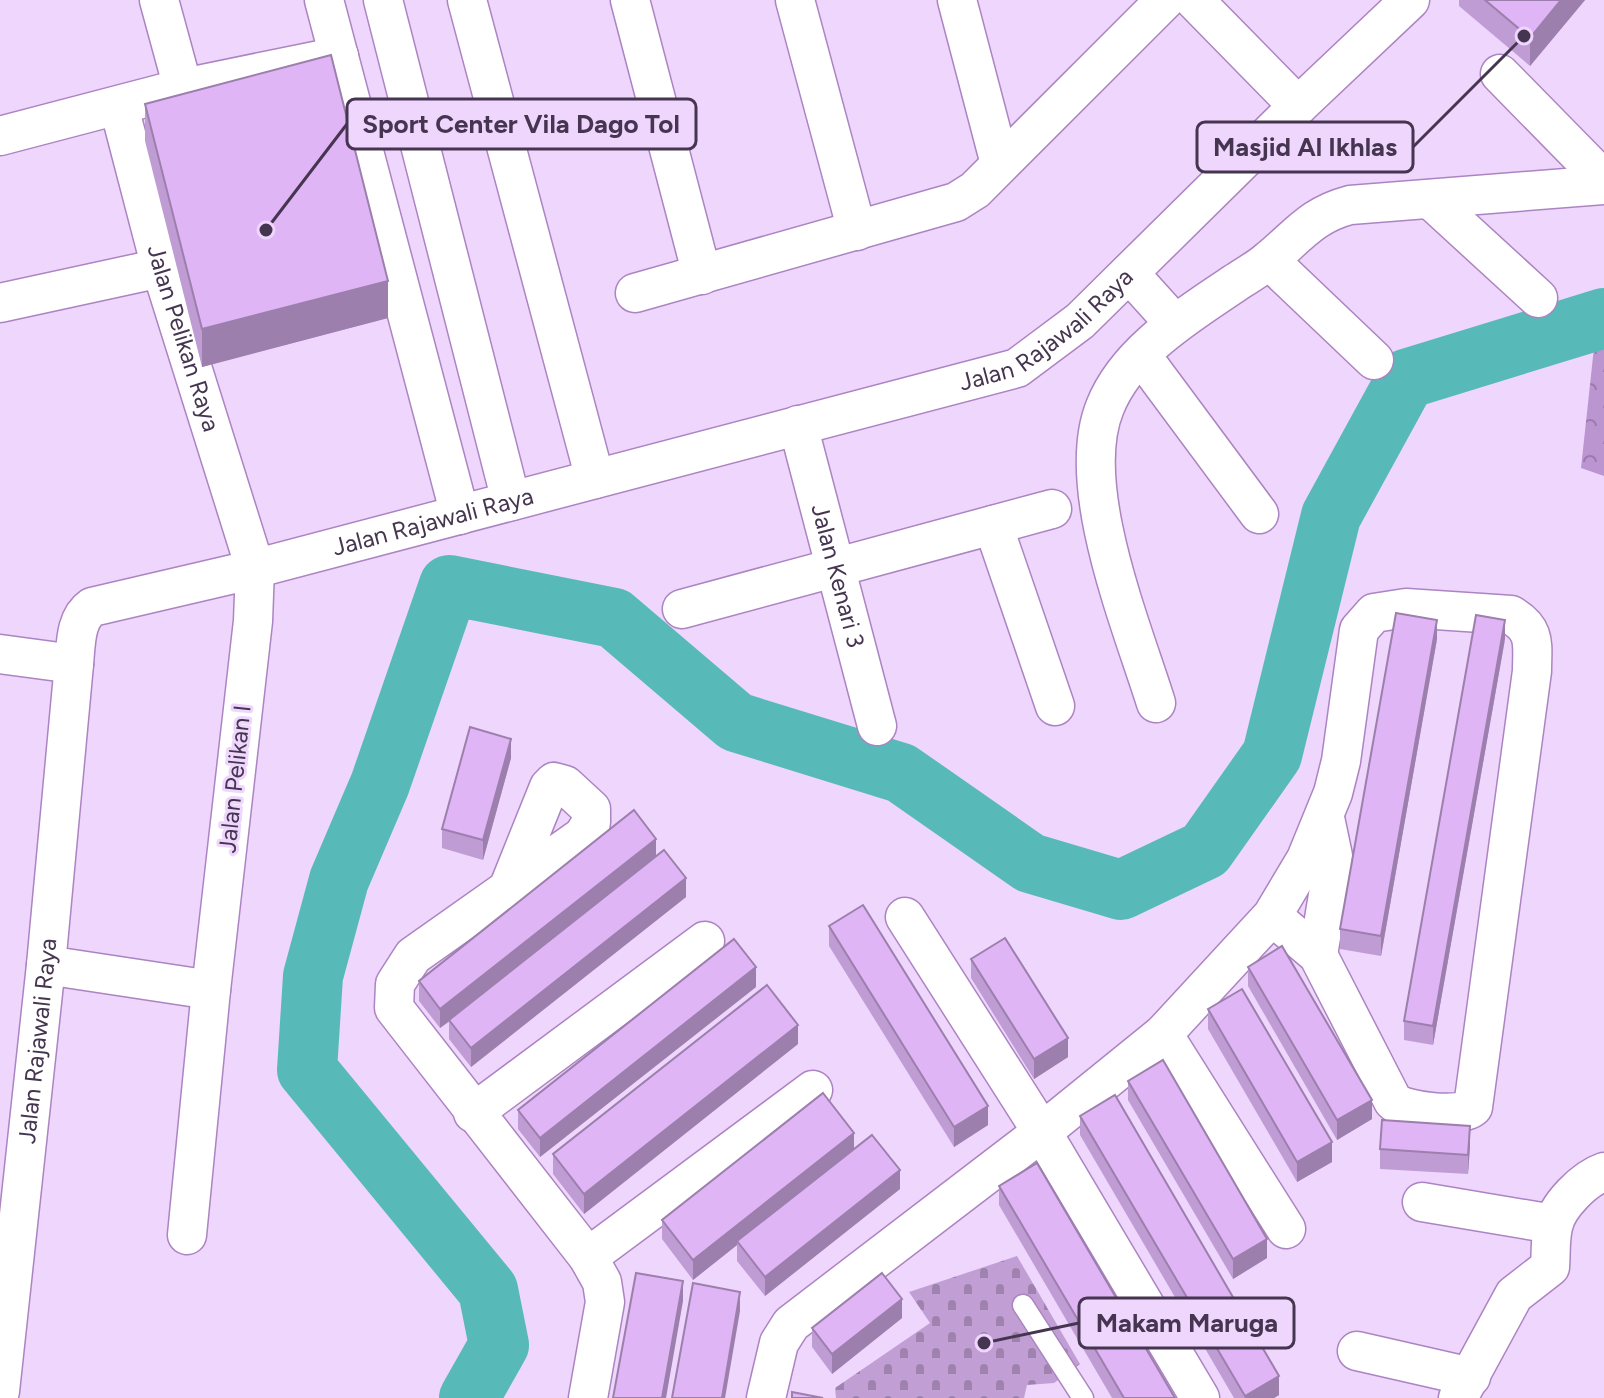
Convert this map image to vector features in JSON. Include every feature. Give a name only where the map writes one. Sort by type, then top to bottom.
[{"type":"street","points":[[159,0],[183,88]]},
{"type":"street","points":[[324,0],[460,515]]},
{"type":"street","points":[[383,0],[511,501]]},
{"type":"street","points":[[467,0],[595,479]]},
{"type":"street","points":[[630,0],[702,275]]},
{"type":"street","points":[[795,0],[857,231]]},
{"type":"street","points":[[957,0],[1000,164]]},
{"type":"street","points":[[1194,0],[1298,106]]},
{"type":"street","name":"Jalan Rajawali Raya","points":[[0,1391],[46,965],[74,664],[81,618],[92,607],[255,568],[1017,368],[1080,321],[1410,0]]},
{"type":"street","points":[[635,293],[956,202],[975,190],[1153,4]]},
{"type":"street","points":[[0,136],[183,88],[339,56]]},
{"type":"street","points":[[1500,74],[1604,182]]},
{"type":"street","name":"Jalan Pelikan Raya","points":[[119,107],[161,268],[255,568]]},
{"type":"street","points":[[1156,703],[1112,562],[1097,485],[1097,447],[1105,406],[1141,355],[1175,324],[1269,260],[1307,224],[1328,211],[1350,205],[1604,182]]},
{"type":"street","points":[[1430,199],[1538,298]]},
{"type":"street","points":[[1269,260],[1374,360]]},
{"type":"street","points":[[0,303],[161,268]]},
{"type":"street","points":[[1129,273],[1175,324]]},
{"type":"street","points":[[1141,355],[1259,514]]},
{"type":"street","name":"Jalan Kenari 3","points":[[798,425],[877,726]]},
{"type":"street","points":[[682,609],[1052,509]]},
{"type":"street","points":[[993,525],[1055,706]]},
{"type":"street","name":"Jalan Pelikan I","points":[[187,1235],[251,636],[255,568]]},
{"type":"street","points":[[766,1398],[779,1343],[791,1324],[1042,1132],[1163,1034],[1272,916],[1306,859],[1325,818],[1341,761],[1359,630],[1374,613],[1406,608],[1511,615],[1521,621],[1532,635],[1532,671],[1473,1107],[1468,1113],[1405,1107],[1393,1101],[1318,955],[1272,916]]},
{"type":"street","points":[[0,654],[74,664]]},
{"type":"street","points":[[1318,955],[1333,856],[1325,818]]},
{"type":"street","points":[[508,889],[413,956],[395,984],[394,1008],[588,1257],[602,1282],[605,1302],[588,1398]]},
{"type":"street","points":[[905,917],[1042,1132],[1200,1398]]},
{"type":"street","points":[[473,1113],[705,941]]},
{"type":"street","points":[[46,965],[211,990]]},
{"type":"street","points":[[1163,1034],[1286,1229]]},
{"type":"street","points":[[588,1257],[813,1090]]},
{"type":"street","points":[[1357,1351],[1465,1387],[1514,1295],[1550,1267],[1553,1224],[1578,1187],[1604,1172]]},
{"type":"street","points":[[1422,1202],[1553,1224]]},
{"type":"lane","points":[[1023,1305],[1083,1398]]},
{"type":"green space","points":[[1604,322],[1604,476],[1581,468],[1596,329]]},
{"type":"green space","points":[[1017,1256],[1080,1364],[1054,1383],[1027,1385],[1024,1398],[836,1398],[835,1388],[930,1323],[909,1292]]},
{"type":"building","points":[[1485,0],[1561,0],[1530,38]]},
{"type":"building","points":[[331,55],[388,281],[202,329],[145,104]]},
{"type":"building","points":[[1396,613],[1437,620],[1381,936],[1340,929]]},
{"type":"building","points":[[1476,615],[1505,620],[1433,1026],[1404,1021]]},
{"type":"building","points":[[470,727],[511,739],[483,840],[442,829]]},
{"type":"building","points":[[634,810],[656,839],[440,1009],[419,981]]},
{"type":"building","points":[[664,850],[686,878],[471,1048],[449,1020]]},
{"type":"building","points":[[863,905],[988,1106],[954,1127],[829,926]]},
{"type":"building","points":[[1005,938],[1068,1038],[1034,1059],[971,959]]},
{"type":"building","points":[[734,939],[756,967],[540,1138],[518,1110]]},
{"type":"building","points":[[1282,946],[1372,1100],[1337,1120],[1248,967]]},
{"type":"building","points":[[767,985],[798,1025],[584,1194],[553,1154]]},
{"type":"building","points":[[1242,989],[1332,1142],[1297,1162],[1208,1009]]},
{"type":"building","points":[[1163,1060],[1267,1239],[1233,1259],[1128,1081]]},
{"type":"building","points":[[823,1093],[854,1133],[693,1260],[662,1220]]},
{"type":"building","points":[[1115,1095],[1279,1376],[1245,1396],[1080,1116]]},
{"type":"building","points":[[1382,1120],[1470,1126],[1468,1155],[1380,1149]]},
{"type":"building","points":[[872,1135],[900,1170],[765,1277],[737,1241]]},
{"type":"building","points":[[1037,1163],[1175,1398],[1124,1398],[999,1186]]},
{"type":"building","points":[[636,1273],[683,1281],[662,1398],[613,1398]]},
{"type":"building","points":[[882,1273],[902,1299],[832,1354],[812,1328]]},
{"type":"building","points":[[693,1283],[740,1292],[722,1398],[672,1398]]},
{"type":"building","points":[[792,1392],[823,1398],[792,1398]]},
{"type":"waterway","points":[[469,1398],[499,1345],[488,1290],[307,1070],[313,976],[339,880],[380,784],[449,585],[614,618],[736,722],[901,773],[1030,863],[1121,890],[1205,850],[1272,755],[1331,516],[1406,379],[1604,318]]},
{"type":"place","name":"Masjid Al Ikhlas","points":[[1524,36]]},
{"type":"place","name":"Sport Center Vila Dago Tol","points":[[266,230]]},
{"type":"place","name":"Makam Maruga","points":[[984,1343]]}]
